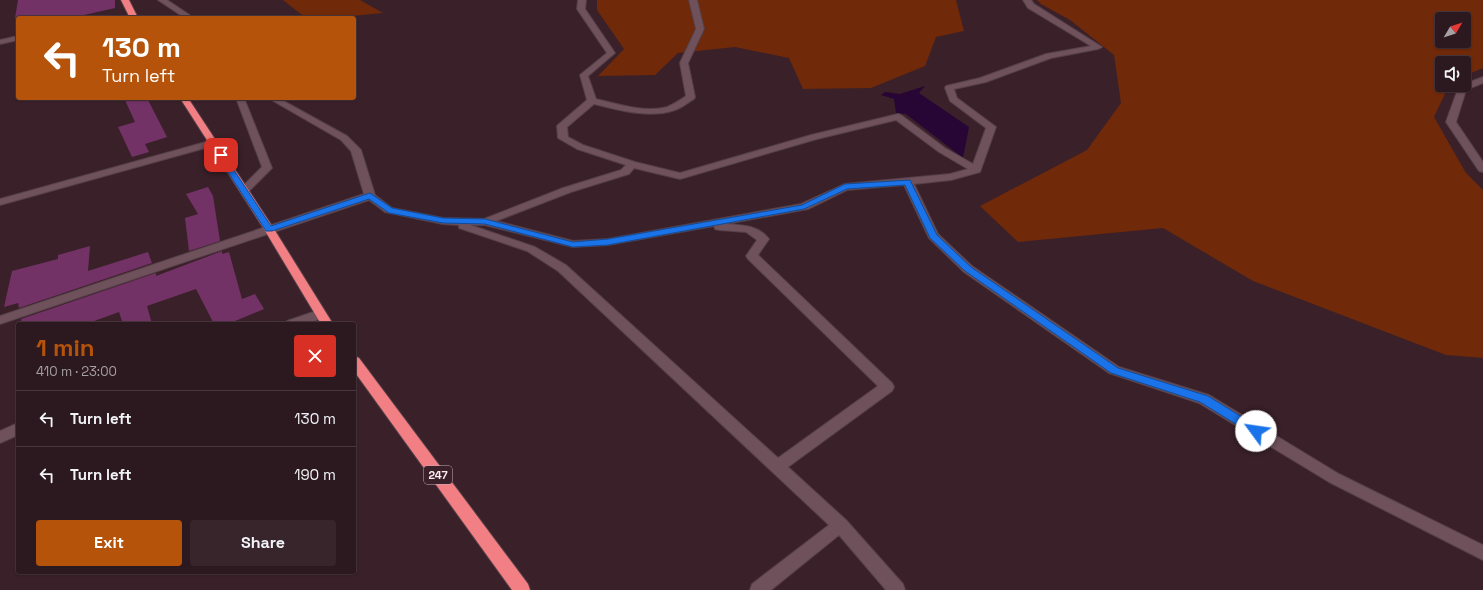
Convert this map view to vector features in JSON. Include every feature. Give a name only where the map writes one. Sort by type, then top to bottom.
[{"type":"highway","points":[[125,0],[133,16]]},
{"type":"highway","points":[[185,100],[269,229],[319,314],[325,322]]},
{"type":"highway","name":"247","points":[[356,364],[522,590]]},
{"type":"street","points":[[162,0],[187,16]]},
{"type":"street","points":[[582,0],[582,9],[611,53],[584,75],[592,101]]},
{"type":"street","points":[[592,101],[619,107],[649,111],[672,108],[691,97],[684,63],[700,29],[693,0]]},
{"type":"street","points":[[976,170],[991,128],[953,99],[949,88],[983,80],[1049,56],[1098,47],[1032,6],[1027,0]]},
{"type":"street","points":[[0,42],[16,38]]},
{"type":"street","points":[[1483,80],[1462,88],[1451,122],[1483,170]]},
{"type":"street","points":[[241,100],[267,168],[244,190]]},
{"type":"street","points":[[276,100],[344,138],[356,150],[370,196],[389,210],[443,221],[477,230],[531,249],[562,268],[840,525],[897,590]]},
{"type":"street","points":[[592,101],[562,126],[563,138],[580,147],[632,164],[680,176],[814,137],[898,117],[942,150],[976,170]]},
{"type":"street","points":[[0,202],[213,143]]},
{"type":"street","points":[[485,222],[567,190],[625,172],[632,164]]},
{"type":"street","points":[[443,221],[485,222],[573,244],[608,242],[804,207],[845,187],[908,182],[952,176],[976,170]]},
{"type":"street","points":[[908,182],[933,236],[968,269],[1114,370],[1204,399],[1334,478],[1483,553]]},
{"type":"street","points":[[0,320],[370,196]]},
{"type":"street","points":[[701,225],[749,229],[763,238],[752,256],[887,387],[777,467]]},
{"type":"street","points":[[297,322],[319,314]]},
{"type":"street","points":[[0,437],[16,430]]},
{"type":"street","points":[[758,590],[840,525]]},
{"type":"shaded area","points":[[283,0],[360,0],[383,13],[351,16],[303,16]]},
{"type":"shaded area","points":[[597,0],[956,0],[964,31],[936,37],[925,66],[871,88],[803,89],[789,58],[735,47],[678,53],[655,75],[598,76],[624,49],[597,10]]},
{"type":"shaded area","points":[[1037,0],[1483,0],[1483,68],[1471,73],[1471,56],[1435,56],[1435,92],[1446,92],[1434,117],[1466,173],[1483,190],[1483,358],[1446,355],[1253,281],[1163,228],[1018,242],[980,206],[1087,150],[1121,103],[1114,55],[1070,20],[1041,4]]},
{"type":"shaded area","points":[[925,86],[919,93],[969,127],[963,158],[906,114],[896,113],[894,99],[881,95],[885,92],[900,94]]},
{"type":"building","points":[[18,0],[115,0],[115,8],[84,15],[85,16],[16,16],[15,18]]},
{"type":"building","points":[[125,100],[148,100],[167,137],[145,144],[149,152],[132,157],[118,127],[135,122]]},
{"type":"building","points":[[208,187],[213,196],[220,241],[189,251],[185,218],[198,214],[186,194]]},
{"type":"building","points":[[90,246],[88,271],[148,252],[152,263],[19,308],[18,303],[4,307],[12,271],[58,259],[58,255]]},
{"type":"building","points":[[222,251],[222,254],[229,252],[242,299],[255,294],[264,309],[233,322],[213,322],[196,289],[147,306],[151,322],[122,322],[119,312],[92,322],[22,322],[21,319],[156,273],[156,276]]},
{"type":"route","points":[[221,155],[269,229],[370,196],[389,210],[443,221],[485,222],[573,244],[608,242],[804,207],[845,187],[908,182],[933,236],[968,269],[1114,370],[1204,399],[1256,431]]}]
